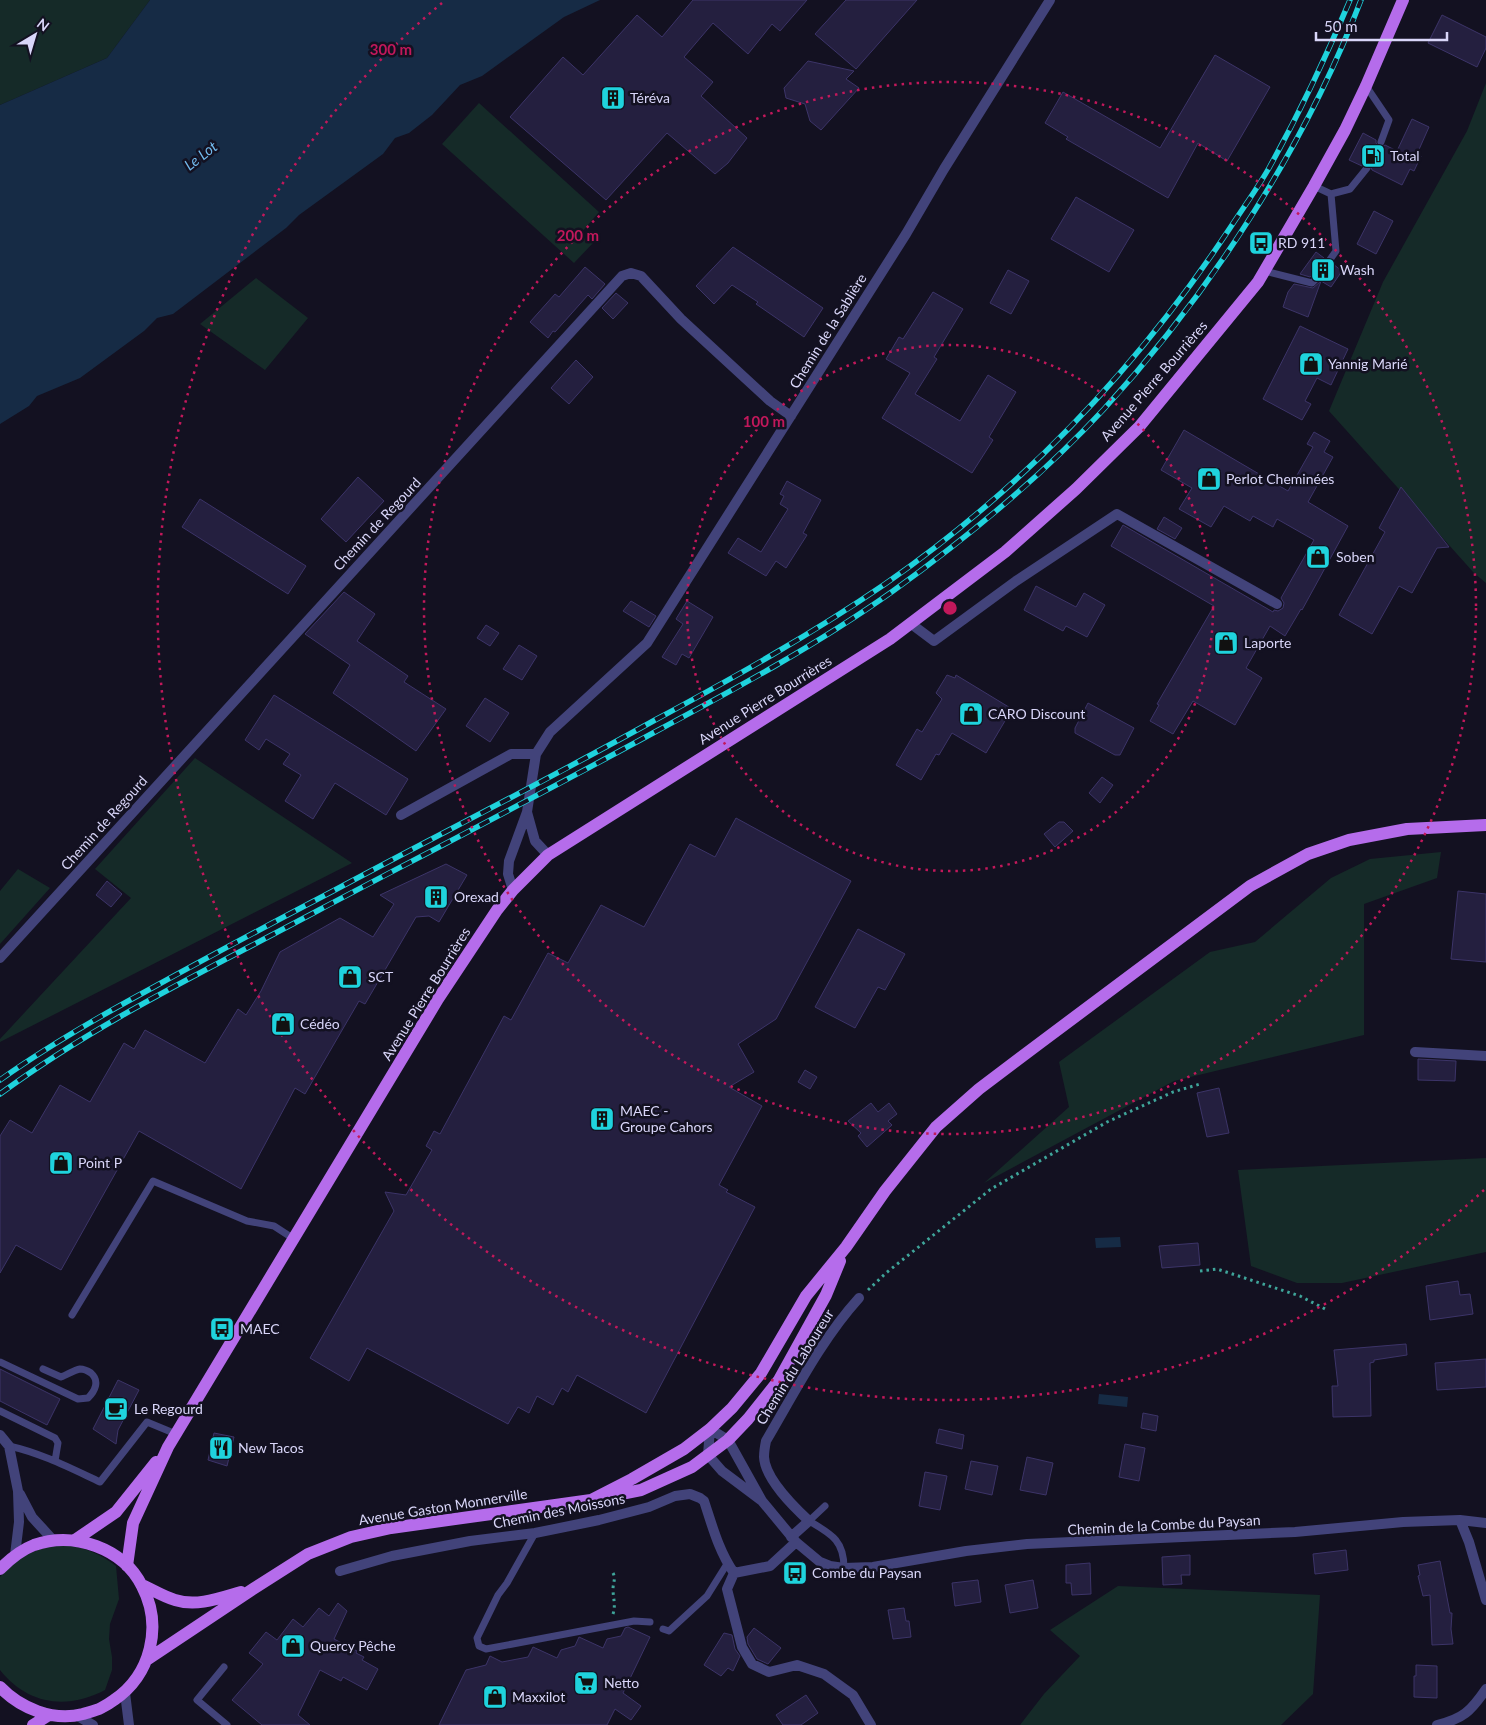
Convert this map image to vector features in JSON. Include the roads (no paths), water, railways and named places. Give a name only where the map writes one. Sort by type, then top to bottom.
[{"type":"main road","name":"Avenue Pierre Bourrières","points":[[127,1566],[133,1523],[168,1447],[438,999],[513,890],[548,855],[881,644],[910,623],[1004,552],[1076,489],[1118,448],[1139,427],[1258,282],[1345,130],[1404,0]]},
{"type":"main road","points":[[846,1247],[885,1191],[936,1127],[979,1089],[1250,886],[1308,854],[1349,840],[1407,829],[1486,825]]},
{"type":"main road","name":"Avenue Gaston Monnerville","points":[[591,1500],[684,1449],[710,1429],[732,1408],[761,1373],[806,1296],[846,1247]]},
{"type":"main road","name":"Avenue Gaston Monnerville","points":[[148,1659],[253,1588],[308,1554],[351,1537],[420,1524],[591,1500],[641,1490],[692,1467],[728,1440],[748,1419],[779,1380],[826,1295],[846,1247]]},
{"type":"main road","name":"Avenue Pierre Bourrières","points":[[76,1540],[116,1512],[168,1447]]},
{"type":"main road","points":[[0,1568],[15,1554],[34,1545],[53,1540],[76,1540],[103,1549],[127,1566],[142,1586],[151,1609],[153,1634],[148,1659],[138,1677],[125,1693],[102,1708],[76,1716],[49,1715],[27,1707],[0,1687]]},
{"type":"main road","name":"Avenue Gaston Monnerville","points":[[142,1586],[175,1600],[196,1602],[205,1602],[253,1588]]},
{"type":"main road","points":[[33,1725],[49,1715]]},
{"type":"street","name":"Chemin de la Sablière","points":[[513,890],[508,874],[509,861],[527,812],[536,754],[550,732],[646,643],[791,416],[1050,0]]},
{"type":"street","name":"Chemin de Regourd","points":[[0,958],[622,276],[632,273],[641,276],[680,319],[770,401],[791,416]]},
{"type":"street","points":[[910,623],[934,641],[1016,581],[1117,514],[1277,604]]},
{"type":"street","points":[[401,815],[511,754],[536,754]]},
{"type":"street","name":"Chemin de la Sablière","points":[[527,812],[536,841],[548,855]]},
{"type":"street","points":[[1415,1052],[1486,1056]]},
{"type":"street","name":"Chemin du Laboureur","points":[[809,1521],[790,1503],[773,1480],[764,1459],[766,1441],[825,1341],[842,1317],[859,1298]]},
{"type":"street","points":[[708,1455],[710,1429]]},
{"type":"street","name":"Chemin de la Combe du Paysan","points":[[710,1429],[728,1440],[762,1501],[794,1539],[820,1562],[844,1568],[873,1567],[966,1551],[1027,1544],[1295,1532],[1403,1522],[1460,1520],[1486,1523]]},
{"type":"street","points":[[0,1435],[9,1446],[18,1491],[19,1522],[15,1554]]},
{"type":"street","name":"Chemin de la Combe du Paysan","points":[[708,1455],[722,1471],[762,1501]]},
{"type":"street","points":[[18,1491],[32,1517],[53,1540]]},
{"type":"street","name":"Chemin des Moissons","points":[[340,1572],[400,1554],[599,1520],[648,1507],[675,1496],[690,1494],[704,1501],[727,1564],[734,1573]]},
{"type":"street","points":[[1460,1520],[1469,1542],[1486,1600]]},
{"type":"street","points":[[809,1521],[770,1566],[734,1573],[727,1589],[742,1647],[752,1664],[769,1672],[797,1665],[824,1674],[853,1695],[871,1725]]},
{"type":"street","points":[[1437,1725],[1456,1720],[1465,1715],[1476,1704],[1486,1689]]},
{"type":"street","points":[[125,1693],[128,1725]]},
{"type":"street","points":[[76,1716],[93,1725]]},
{"type":"lane","points":[[1366,86],[1389,120],[1380,142]]},
{"type":"lane","points":[[1314,186],[1331,194],[1350,189],[1367,168]]},
{"type":"lane","points":[[1328,261],[1336,251],[1331,194]]},
{"type":"lane","points":[[1265,271],[1312,283],[1317,278]]},
{"type":"lane","points":[[72,1315],[153,1181],[247,1221],[274,1226],[294,1239]]},
{"type":"lane","points":[[0,1362],[78,1400],[88,1398],[96,1386],[94,1375],[88,1370],[80,1369],[61,1377],[43,1369]]},
{"type":"lane","points":[[0,1411],[54,1438],[58,1443],[56,1461]]},
{"type":"lane","points":[[9,1446],[25,1449],[56,1461],[100,1482],[147,1422],[176,1434]]},
{"type":"lane","points":[[825,1506],[809,1521],[832,1536],[841,1546],[844,1568]]},
{"type":"lane","points":[[536,1532],[476,1638],[479,1646],[486,1648],[634,1621],[650,1622]]},
{"type":"lane","points":[[663,1628],[669,1631],[707,1596],[727,1564]]},
{"type":"lane","points":[[224,1667],[197,1700],[227,1725]]},
{"type":"water","name":"Le Lot","points":[[150,0],[600,0],[564,17],[482,76],[460,85],[432,115],[409,133],[395,138],[383,154],[299,215],[286,228],[173,314],[157,318],[144,331],[80,378],[37,396],[29,406],[0,424],[0,105],[107,58]]},
{"type":"water","points":[[1120,1237],[1121,1247],[1096,1248],[1095,1238]]},
{"type":"water","points":[[1099,1394],[1128,1397],[1127,1407],[1098,1404]]},
{"type":"railway","points":[[0,1080],[55,1043],[94,1020],[265,927],[575,764],[743,672],[801,638],[885,584],[984,508],[1030,466],[1117,377],[1157,329],[1194,279],[1269,168],[1312,85],[1350,0]]},
{"type":"railway","points":[[0,1094],[76,1043],[156,996],[570,778],[775,666],[864,611],[976,528],[1055,459],[1080,434],[1143,364],[1181,317],[1251,216],[1283,163],[1312,110],[1361,0]]},
{"type":"place","name":"Téréva","points":[[613,98]]},
{"type":"place","name":"Total","points":[[1373,156]]},
{"type":"place","name":"RD 911","points":[[1261,243]]},
{"type":"place","name":"Wash","points":[[1323,270]]},
{"type":"place","name":"Yannig Marié","points":[[1311,364]]},
{"type":"place","name":"Perlot Cheminées","points":[[1209,479]]},
{"type":"place","name":"Soben","points":[[1318,557]]},
{"type":"place","name":"Laporte","points":[[1226,643]]},
{"type":"place","name":"CARO Discount","points":[[971,714]]},
{"type":"place","name":"Orexad","points":[[436,897]]},
{"type":"place","name":"SCT","points":[[350,977]]},
{"type":"place","name":"Cédéo","points":[[283,1024]]},
{"type":"place","name":"MAEC - Groupe Cahors","points":[[602,1119]]},
{"type":"place","name":"Point P","points":[[61,1163]]},
{"type":"place","name":"MAEC","points":[[222,1329]]},
{"type":"place","name":"Le Regourd","points":[[116,1409]]},
{"type":"place","name":"New Tacos","points":[[221,1448]]},
{"type":"place","name":"Combe du Paysan","points":[[795,1573]]},
{"type":"place","name":"Quercy Pêche","points":[[293,1646]]},
{"type":"place","name":"Netto","points":[[586,1683]]},
{"type":"place","name":"Maxxilot","points":[[495,1697]]}]
